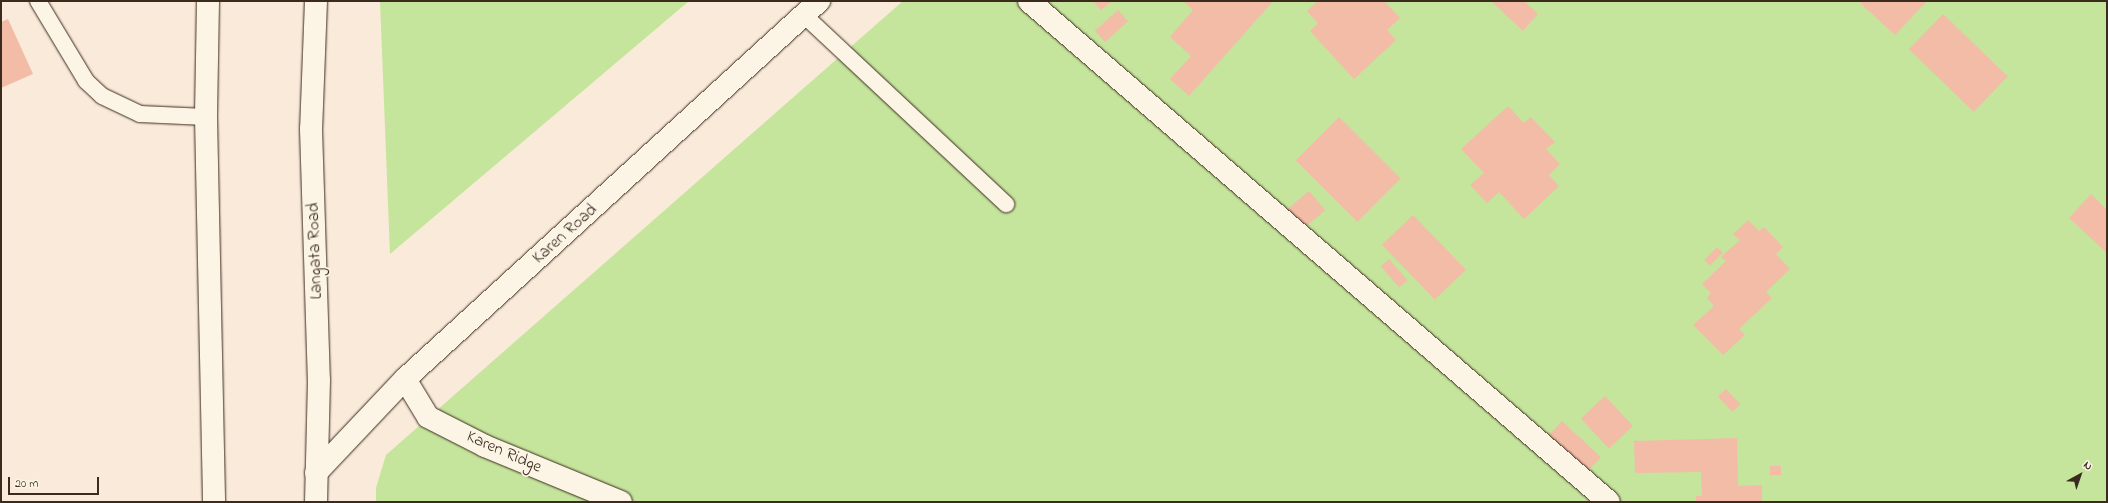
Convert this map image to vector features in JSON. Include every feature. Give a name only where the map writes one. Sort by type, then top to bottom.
[{"type":"street","points":[[208,1],[206,117],[214,502]]},
{"type":"street","name":"Langata Road","points":[[316,1],[311,129],[319,380],[316,502]]},
{"type":"street","points":[[1029,1],[1609,502]]},
{"type":"street","name":"Karen Road","points":[[316,473],[405,379],[812,8]]},
{"type":"street","name":"Karen Ridge","points":[[405,379],[428,417],[485,446],[621,502]]},
{"type":"lane","points":[[38,1],[86,81],[102,96],[140,114],[206,117]]},
{"type":"lane","points":[[812,8],[1006,204]]},
{"type":"green space","points":[[380,1],[689,1],[390,254]]},
{"type":"green space","points":[[903,1],[2107,1],[2107,502],[376,502],[376,488],[386,455]]},
{"type":"building","points":[[1093,1],[1112,1],[1101,10]]},
{"type":"building","points":[[1183,1],[1273,1],[1189,96],[1170,79],[1191,56],[1170,37],[1193,10]]},
{"type":"building","points":[[1318,1],[1384,1],[1400,18],[1387,30],[1396,40],[1354,79],[1310,31],[1318,23],[1307,11]]},
{"type":"building","points":[[1491,1],[1524,1],[1538,14],[1523,31]]},
{"type":"building","points":[[1858,1],[1927,1],[1895,35]]},
{"type":"building","points":[[1118,10],[1128,21],[1105,42],[1095,31]]},
{"type":"building","points":[[1943,14],[2008,77],[1974,112],[1909,49]]},
{"type":"building","points":[[8,19],[33,74],[1,88],[1,22]]},
{"type":"building","points":[[1508,106],[1524,123],[1531,117],[1555,142],[1546,149],[1560,164],[1549,175],[1559,186],[1524,219],[1499,192],[1487,203],[1470,185],[1484,173],[1461,149]]},
{"type":"building","points":[[1339,117],[1401,179],[1357,222],[1296,160]]},
{"type":"building","points":[[1309,191],[1325,210],[1302,229],[1286,210]]},
{"type":"building","points":[[2091,194],[2107,210],[2107,253],[2069,218]]},
{"type":"building","points":[[1413,215],[1466,270],[1435,300],[1382,245]]},
{"type":"building","points":[[1748,220],[1759,231],[1764,227],[1783,247],[1776,254],[1790,269],[1766,292],[1772,298],[1739,329],[1745,335],[1723,355],[1693,325],[1714,306],[1707,298],[1711,293],[1702,284],[1726,261],[1721,257],[1740,240],[1733,234]]},
{"type":"building","points":[[1717,247],[1723,253],[1710,265],[1704,260]]},
{"type":"building","points":[[1389,259],[1407,280],[1399,287],[1381,266]]},
{"type":"building","points":[[1726,389],[1740,404],[1732,412],[1718,397]]},
{"type":"building","points":[[1605,396],[1633,426],[1609,448],[1581,419]]},
{"type":"building","points":[[1562,421],[1601,457],[1584,475],[1545,439]]},
{"type":"building","points":[[1737,438],[1738,486],[1762,485],[1762,502],[1696,502],[1696,496],[1702,496],[1701,472],[1635,473],[1634,441]]},
{"type":"building","points":[[1770,466],[1781,466],[1781,475],[1770,475]]}]
